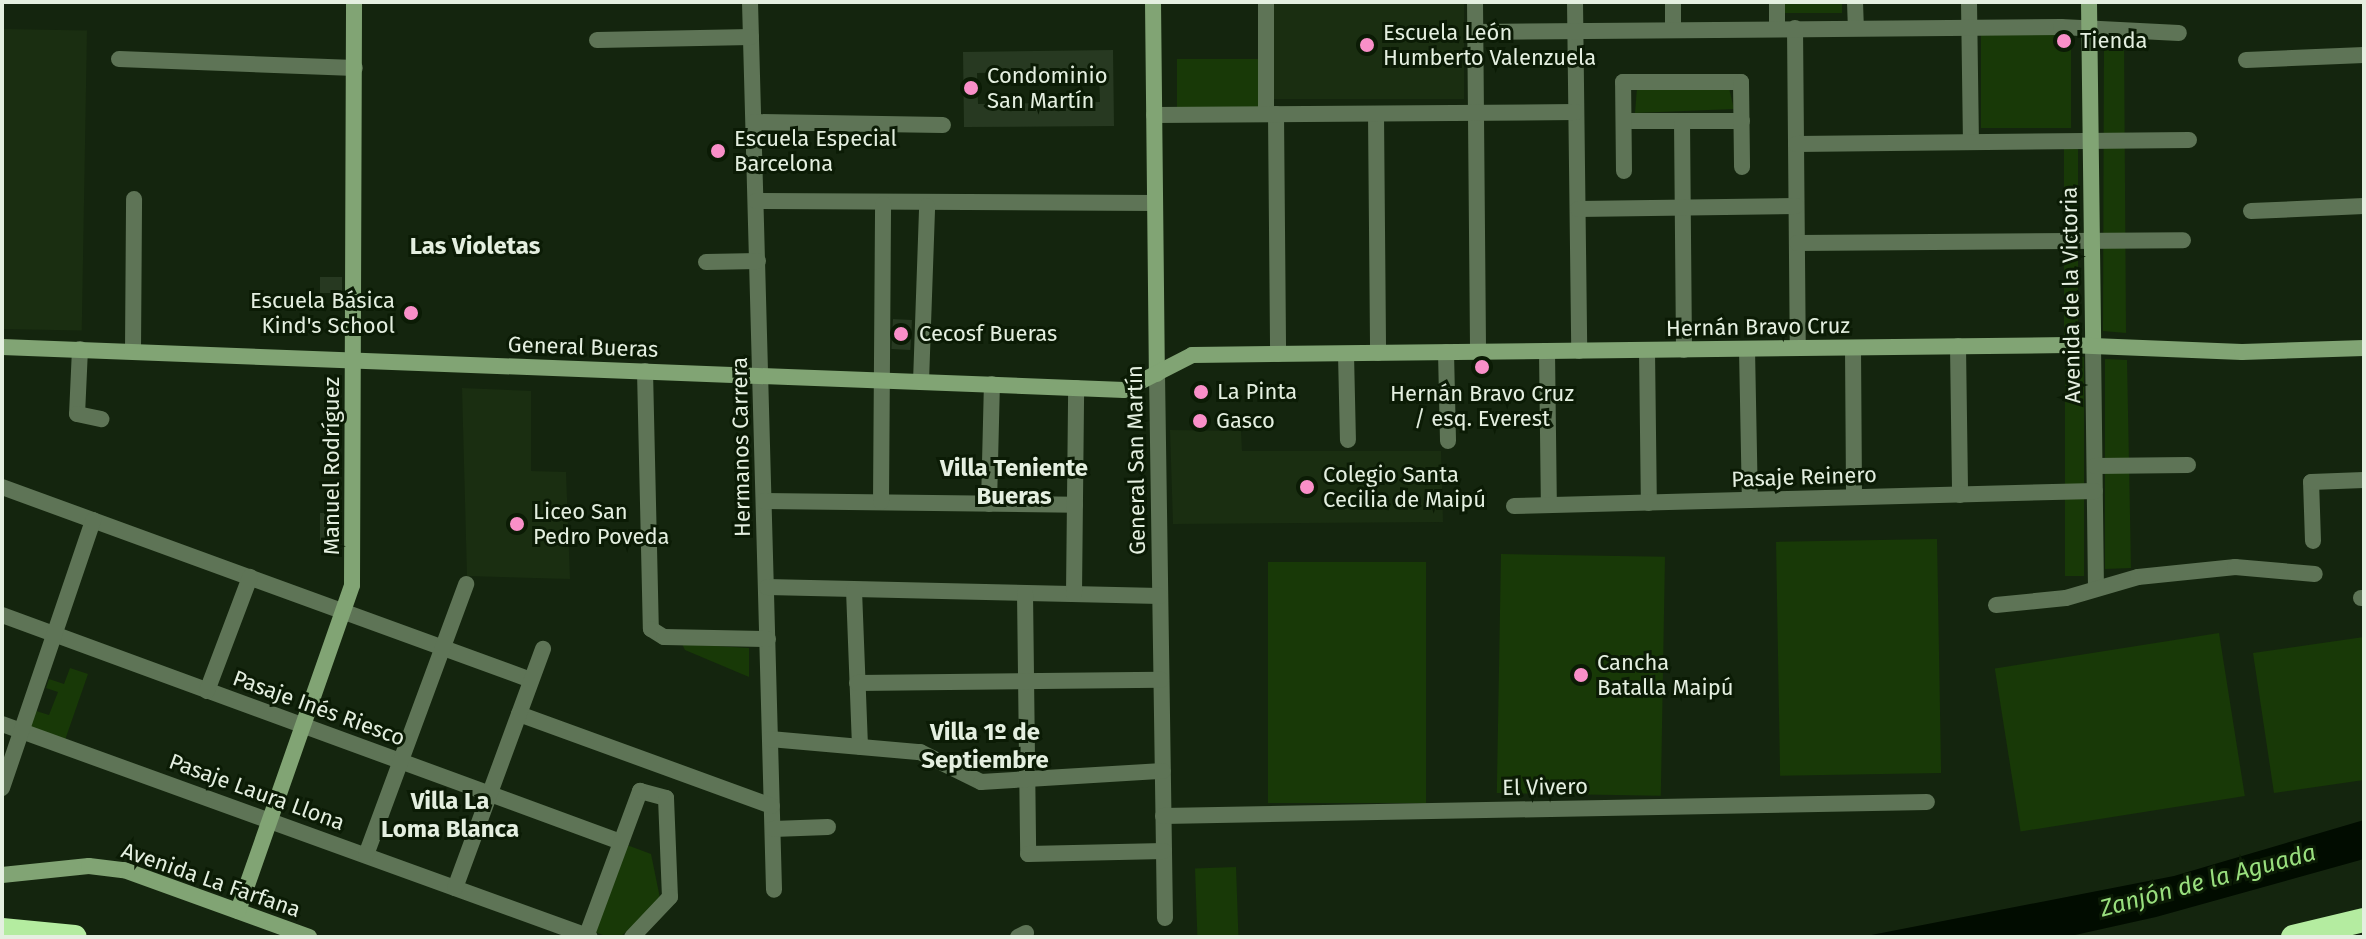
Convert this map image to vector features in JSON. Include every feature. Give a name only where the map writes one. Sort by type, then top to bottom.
[{"type":"highway","points":[[2293,937],[2364,920]]},
{"type":"highway","points":[[2,930],[75,937]]},
{"type":"main road","name":"Manuel Rodríguez","points":[[238,911],[345,610],[353,574],[354,2]]},
{"type":"main road","name":"General San Martín","points":[[1153,2],[1157,374]]},
{"type":"main road","name":"Avenida de la Victoria","points":[[2089,2],[2093,345]]},
{"type":"main road","name":"Hernán Bravo Cruz","points":[[1157,374],[1186,356],[1278,354],[2093,345],[2242,352],[2364,348]]},
{"type":"main road","name":"General Bueras","points":[[2,347],[1076,388],[1131,389],[1157,374]]},
{"type":"main road","name":"Avenida La Farfana","points":[[2,875],[108,867],[309,937]]},
{"type":"street","name":"Hermanos Carrera","points":[[750,2],[774,890]]},
{"type":"street","points":[[1266,2],[1278,354]]},
{"type":"street","points":[[1475,2],[1478,352]]},
{"type":"street","points":[[1575,2],[1579,351]]},
{"type":"street","points":[[1673,2],[1673,29]]},
{"type":"street","points":[[1777,2],[1777,28]]},
{"type":"street","points":[[1855,2],[1856,28]]},
{"type":"street","points":[[1969,2],[1971,141]]},
{"type":"street","points":[[1795,28],[1798,348]]},
{"type":"street","points":[[1475,32],[1970,28],[2179,33]]},
{"type":"street","points":[[597,40],[751,37]]},
{"type":"street","points":[[2246,60],[2364,55]]},
{"type":"street","points":[[119,59],[355,68]]},
{"type":"street","points":[[1624,171],[1623,82],[1741,82],[1742,167]]},
{"type":"street","points":[[1154,115],[1576,112]]},
{"type":"street","points":[[1376,114],[1378,353]]},
{"type":"street","points":[[1624,121],[1742,121]]},
{"type":"street","points":[[1682,121],[1684,350]]},
{"type":"street","points":[[754,122],[943,125]]},
{"type":"street","points":[[1796,144],[2189,140]]},
{"type":"street","points":[[133,351],[134,199]]},
{"type":"street","points":[[756,201],[927,206],[1155,203]]},
{"type":"street","points":[[881,502],[883,204]]},
{"type":"street","points":[[921,382],[927,206]]},
{"type":"street","points":[[1578,209],[1796,206]]},
{"type":"street","points":[[2251,211],[2364,206]]},
{"type":"street","points":[[1797,243],[2183,240]]},
{"type":"street","points":[[706,262],[758,261]]},
{"type":"street","name":"Avenida de la Victoria","points":[[2093,345],[2096,587]]},
{"type":"street","points":[[1958,346],[1960,495]]},
{"type":"street","points":[[1853,348],[1854,497]]},
{"type":"street","points":[[80,349],[77,414],[101,419]]},
{"type":"street","points":[[1747,349],[1750,500]]},
{"type":"street","points":[[1647,350],[1649,503]]},
{"type":"street","points":[[1547,351],[1549,505]]},
{"type":"street","points":[[1446,352],[1448,441]]},
{"type":"street","points":[[1346,354],[1348,440]]},
{"type":"street","points":[[645,371],[651,629],[664,637],[768,639]]},
{"type":"street","name":"General San Martín","points":[[1157,374],[1165,918]]},
{"type":"street","points":[[989,504],[992,384]]},
{"type":"street","points":[[1074,594],[1076,388]]},
{"type":"street","points":[[2095,466],[2188,465]]},
{"type":"street","points":[[2313,541],[2311,482],[2364,480]]},
{"type":"street","points":[[2,487],[531,680]]},
{"type":"street","name":"Pasaje Reinero","points":[[1514,506],[2095,491]]},
{"type":"street","points":[[764,501],[1075,505]]},
{"type":"street","points":[[2,788],[93,520]]},
{"type":"street","points":[[1996,605],[2066,598],[2096,587],[2235,567],[2315,574]]},
{"type":"street","points":[[207,691],[250,577]]},
{"type":"street","points":[[366,855],[466,584]]},
{"type":"street","points":[[767,587],[1160,596]]},
{"type":"street","points":[[854,590],[860,747]]},
{"type":"street","points":[[1025,593],[1028,854],[1164,851]]},
{"type":"street","name":"Pasaje Inés Riesco","points":[[2,615],[621,842]]},
{"type":"street","points":[[455,888],[543,649]]},
{"type":"street","points":[[857,683],[1161,680]]},
{"type":"street","points":[[519,714],[772,806]]},
{"type":"street","name":"Pasaje Laura Llona","points":[[2,724],[588,937]]},
{"type":"street","points":[[770,739],[920,752],[975,781],[1163,771]]},
{"type":"street","points":[[588,937],[640,791],[666,798],[670,897],[632,937]]},
{"type":"street","name":"El Vivero","points":[[1163,816],[1927,802]]},
{"type":"street","points":[[773,829],[828,827]]},
{"type":"shaded area","name":"Escuela León Humberto Valenzuela","points":[[1269,2],[1464,2],[1464,99],[1269,99]]},
{"type":"shaded area","points":[[1783,2],[1842,2],[1842,13],[1783,13]]},
{"type":"shaded area","points":[[2,29],[87,30],[82,330],[2,329]]},
{"type":"shaded area","points":[[1981,35],[2071,35],[2071,128],[1981,128]]},
{"type":"shaded area","points":[[2124,39],[2126,333],[2103,331],[2104,41]]},
{"type":"shaded area","points":[[1177,59],[1258,59],[1258,108],[1177,108]]},
{"type":"shaded area","points":[[1637,88],[1729,88],[1734,109],[1635,113]]},
{"type":"shaded area","points":[[2064,147],[2078,147],[2078,335],[2064,335]]},
{"type":"shaded area","points":[[2065,357],[2084,357],[2084,576],[2065,576]]},
{"type":"shaded area","points":[[2105,359],[2127,360],[2131,568],[2105,569]]},
{"type":"shaded area","name":"Liceo San Pedro Poveda","points":[[462,388],[531,391],[531,471],[566,472],[570,579],[467,576]]},
{"type":"shaded area","name":"Colegio Santa Cecilia de Maipú","points":[[1170,430],[1241,431],[1242,451],[1441,451],[1443,522],[1173,524]]},
{"type":"shaded area","name":"Cancha Batalla Maipú","points":[[1937,539],[1941,773],[1780,776],[1776,542]]},
{"type":"shaded area","name":"Cancha Batalla Maipú","points":[[1501,554],[1665,557],[1661,796],[1497,793]]},
{"type":"shaded area","points":[[1268,562],[1426,562],[1426,803],[1268,803]]},
{"type":"shaded area","points":[[2219,633],[2245,796],[2021,831],[1995,669]]},
{"type":"shaded area","points":[[2364,637],[2364,780],[2274,793],[2253,653]]},
{"type":"shaded area","points":[[682,644],[749,648],[749,677],[685,650]]},
{"type":"shaded area","points":[[70,668],[88,674],[65,740],[27,726],[33,710],[49,715],[58,692],[46,688],[49,679],[64,684]]},
{"type":"shaded area","points":[[627,845],[651,854],[661,903],[620,937],[608,937],[595,932]]},
{"type":"shaded area","points":[[1236,867],[1238,936],[1197,937],[1195,868]]},
{"type":"water","name":"Zanjón de la Aguada","points":[[2364,820],[2364,859],[2156,917],[2066,937],[1861,937],[2174,876]]},
{"type":"building","name":"Condominio San Martín","points":[[1113,50],[1114,126],[964,127],[963,52]],"holes":[[[1099,71],[1100,102],[978,104],[977,73]]]},
{"type":"building","points":[[320,277],[342,277],[342,293],[320,293]]},
{"type":"building","name":"Cecosf Bueras","points":[[893,319],[912,320],[910,350],[891,349]]},
{"type":"building","points":[[320,513],[335,513],[335,540],[320,540]]},
{"type":"place","name":"Tienda","points":[[2064,41]]},
{"type":"place","name":"Escuela León Humberto Valenzuela","points":[[1367,45]]},
{"type":"place","name":"Condominio San Martín","points":[[971,88]]},
{"type":"place","name":"Escuela Especial Barcelona","points":[[718,151]]},
{"type":"place","name":"Escuela Básica Kind's School","points":[[411,313]]},
{"type":"place","name":"Cecosf Bueras","points":[[901,334]]},
{"type":"place","name":"Hernán Bravo Cruz / esq. Everest","points":[[1482,367]]},
{"type":"place","name":"La Pinta","points":[[1201,392]]},
{"type":"place","name":"Gasco","points":[[1200,421]]},
{"type":"place","name":"Colegio Santa Cecilia de Maipú","points":[[1307,487]]},
{"type":"place","name":"Liceo San Pedro Poveda","points":[[517,524]]},
{"type":"place","name":"Cancha Batalla Maipú","points":[[1581,675]]},
{"type":"district","name":"Las Violetas","points":[[475,247]]},
{"type":"district","name":"Villa Teniente Bueras","points":[[1014,483]]},
{"type":"district","name":"Villa 1º de Septiembre","points":[[985,747]]},
{"type":"district","name":"Villa La Loma Blanca","points":[[450,816]]}]
